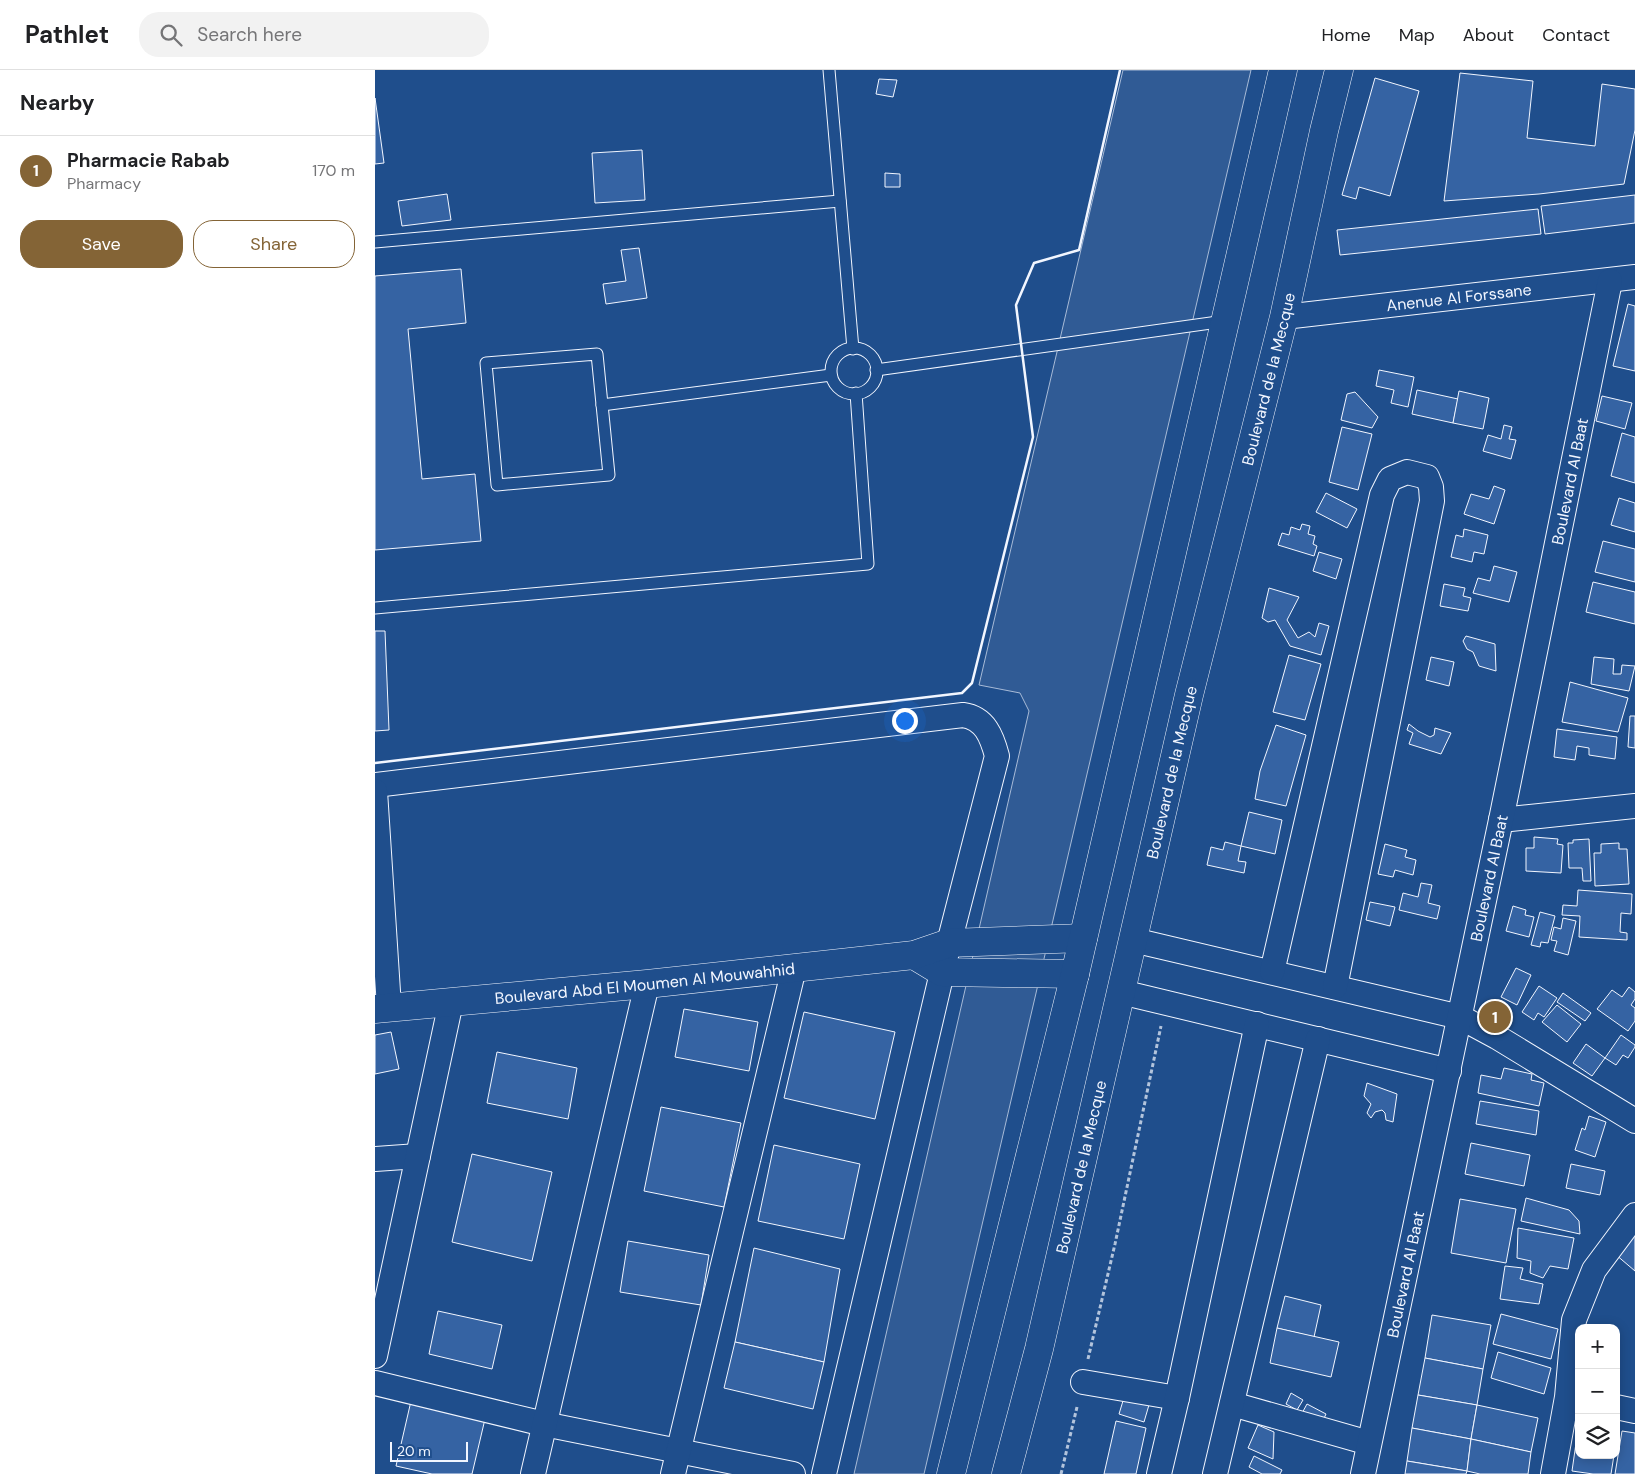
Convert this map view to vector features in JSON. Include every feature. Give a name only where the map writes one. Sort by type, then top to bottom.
[{"type":"main road","points":[[951,1474],[1075,974],[1283,70]]},
{"type":"main road","name":"Boulevard de la Mecque","points":[[1005,1474],[1039,1348],[1189,695],[1284,317],[1339,70]]},
{"type":"main road","name":"Boulevard Abd El Moumen Al Mouwahhid","points":[[382,1008],[647,984],[914,955],[949,943],[1083,938]]},
{"type":"main road","points":[[914,955],[943,972],[1075,974]]},
{"type":"street","name":"Anenue Al Forssane","points":[[1284,317],[1635,277]]},
{"type":"street","name":"Boulevard Al Baat","points":[[1363,1474],[1501,820],[1610,281]]},
{"type":"street","points":[[1272,972],[1382,495],[1390,479],[1407,472],[1427,477],[1431,487],[1432,501],[1335,987]]},
{"type":"street","points":[[375,785],[963,715],[973,717],[982,723],[992,738],[997,756],[949,943],[824,1474]]},
{"type":"street","points":[[375,791],[382,1008]]},
{"type":"street","points":[[1501,820],[1635,806]]},
{"type":"street","points":[[1133,940],[1460,1017],[1497,1037],[1635,1121]]},
{"type":"street","points":[[673,1474],[794,968]]},
{"type":"street","points":[[533,1474],[647,984]]},
{"type":"street","points":[[1121,992],[1449,1071]]},
{"type":"street","points":[[375,1356],[380,1313],[418,1156],[451,1002]]},
{"type":"street","points":[[1159,1474],[1257,1024]]},
{"type":"street","points":[[1215,1474],[1318,1039]]},
{"type":"street","points":[[375,1159],[418,1156]]},
{"type":"street","points":[[1553,1474],[1573,1399],[1574,1320],[1594,1270],[1635,1215]]},
{"type":"street","points":[[1083,1382],[1177,1398]]},
{"type":"street","points":[[375,1383],[544,1424],[793,1474]]},
{"type":"street","points":[[1231,1404],[1369,1443]]},
{"type":"street","points":[[1620,1408],[1635,1411]]},
{"type":"lane","points":[[829,70],[853,348]]},
{"type":"lane","points":[[375,242],[840,202]]},
{"type":"lane","points":[[876,370],[1225,321]]},
{"type":"lane","points":[[853,348],[858,348],[871,356],[875,362],[876,370],[876,377],[872,384],[867,389],[856,394],[845,392],[839,388],[831,375],[833,361],[844,350],[853,348]]},
{"type":"lane","points":[[597,354],[602,405],[609,475],[497,485],[485,363],[597,354]]},
{"type":"lane","points":[[602,405],[831,375]]},
{"type":"lane","points":[[375,608],[868,564],[856,394]]},
{"type":"path","points":[[1061,1474],[1115,1244],[1166,1002]]},
{"type":"shaded area","points":[[1123,70],[1251,70],[924,1474],[854,1474],[1029,711],[1020,693],[979,685]]},
{"type":"building","points":[[1460,73],[1533,81],[1527,138],[1595,146],[1602,84],[1635,89],[1635,130],[1624,184],[1539,194],[1444,201]]},
{"type":"building","points":[[1375,78],[1419,91],[1390,196],[1359,187],[1356,199],[1342,195]]},
{"type":"building","points":[[879,79],[897,80],[893,97],[876,94]]},
{"type":"building","points":[[375,98],[384,163],[375,164]]},
{"type":"building","points":[[642,150],[645,200],[595,203],[592,153]]},
{"type":"building","points":[[885,173],[900,174],[900,187],[885,187]]},
{"type":"building","points":[[447,194],[451,220],[402,226],[398,201]]},
{"type":"building","points":[[1635,195],[1635,223],[1545,234],[1541,206]]},
{"type":"building","points":[[1538,209],[1541,234],[1340,255],[1337,230]]},
{"type":"building","points":[[639,248],[647,298],[606,304],[603,284],[626,281],[621,250]]},
{"type":"building","points":[[461,269],[466,323],[408,329],[422,479],[475,474],[481,541],[375,550],[375,276]]},
{"type":"building","points":[[1628,304],[1635,306],[1635,371],[1613,366]]},
{"type":"building","points":[[1379,370],[1414,377],[1408,407],[1391,403],[1394,390],[1376,386]]},
{"type":"building","points":[[1417,390],[1458,399],[1453,423],[1412,414]]},
{"type":"building","points":[[1459,391],[1489,398],[1483,429],[1453,423]]},
{"type":"building","points":[[1355,392],[1378,417],[1372,428],[1341,420],[1347,394]]},
{"type":"building","points":[[1602,396],[1632,403],[1625,429],[1596,421]]},
{"type":"building","points":[[1504,425],[1512,427],[1509,439],[1516,440],[1511,459],[1483,451],[1488,435],[1501,439]]},
{"type":"building","points":[[1342,427],[1372,434],[1358,490],[1329,482]]},
{"type":"building","points":[[1622,433],[1635,437],[1635,483],[1611,476]]},
{"type":"building","points":[[1494,486],[1505,490],[1494,524],[1464,514],[1471,494],[1489,499]]},
{"type":"building","points":[[1326,493],[1357,509],[1347,528],[1316,512]]},
{"type":"building","points":[[1619,498],[1635,503],[1635,532],[1611,525]]},
{"type":"building","points":[[1302,524],[1310,526],[1308,534],[1315,536],[1313,544],[1317,546],[1314,556],[1278,545],[1282,533],[1289,535],[1291,527],[1300,530]]},
{"type":"building","points":[[1464,529],[1488,535],[1484,554],[1474,552],[1472,562],[1451,557],[1456,535],[1463,537]]},
{"type":"building","points":[[1603,541],[1635,549],[1635,582],[1595,572]]},
{"type":"building","points":[[1319,552],[1342,559],[1336,579],[1313,571]]},
{"type":"building","points":[[1494,566],[1517,572],[1509,602],[1473,593],[1478,578],[1490,581]]},
{"type":"building","points":[[1593,582],[1635,592],[1635,624],[1586,612]]},
{"type":"building","points":[[1444,584],[1465,588],[1463,596],[1471,598],[1468,611],[1440,606]]},
{"type":"building","points":[[1269,588],[1299,597],[1287,620],[1298,638],[1309,632],[1315,637],[1319,623],[1329,626],[1321,655],[1290,646],[1275,620],[1268,622],[1262,618]]},
{"type":"building","points":[[375,631],[385,631],[389,730],[375,731]]},
{"type":"building","points":[[1466,636],[1495,644],[1496,671],[1479,666],[1473,652],[1467,649],[1463,641]]},
{"type":"building","points":[[1289,655],[1321,664],[1305,720],[1273,712]]},
{"type":"building","points":[[1431,657],[1454,662],[1449,686],[1426,680]]},
{"type":"building","points":[[1594,657],[1614,659],[1613,674],[1621,674],[1622,665],[1635,666],[1629,691],[1591,684]]},
{"type":"building","points":[[1570,682],[1628,698],[1618,732],[1562,722]]},
{"type":"building","points":[[1630,716],[1635,716],[1635,748],[1628,747]]},
{"type":"building","points":[[1409,724],[1430,737],[1434,735],[1435,728],[1451,733],[1441,754],[1409,744],[1413,733],[1407,730]]},
{"type":"building","points":[[1276,725],[1306,735],[1286,806],[1255,799],[1260,771]]},
{"type":"building","points":[[1557,729],[1617,737],[1615,759],[1589,755],[1589,748],[1577,746],[1575,760],[1554,757]]},
{"type":"building","points":[[1249,812],[1282,820],[1275,854],[1241,846]]},
{"type":"building","points":[[1534,837],[1558,839],[1557,844],[1563,845],[1561,873],[1526,871],[1526,848],[1534,848]]},
{"type":"building","points":[[1589,839],[1591,881],[1583,881],[1582,868],[1569,868],[1568,843],[1573,843],[1573,840]]},
{"type":"building","points":[[1225,842],[1241,846],[1238,861],[1246,862],[1244,873],[1207,865],[1211,847],[1223,850]]},
{"type":"building","points":[[1619,843],[1619,849],[1627,849],[1629,884],[1595,886],[1594,853],[1601,853],[1601,844]]},
{"type":"building","points":[[1385,844],[1407,850],[1405,857],[1416,860],[1413,875],[1395,870],[1393,877],[1378,874]]},
{"type":"building","points":[[1421,883],[1432,885],[1428,903],[1440,906],[1437,919],[1399,910],[1403,893],[1418,897]]},
{"type":"building","points":[[1578,890],[1632,894],[1631,914],[1621,913],[1620,932],[1627,933],[1627,940],[1579,937],[1580,916],[1562,915],[1563,905],[1577,906]]},
{"type":"building","points":[[1370,902],[1395,907],[1390,926],[1366,920]]},
{"type":"building","points":[[1513,906],[1526,910],[1525,915],[1534,917],[1529,937],[1506,931]]},
{"type":"building","points":[[1540,912],[1555,916],[1548,943],[1541,942],[1540,947],[1531,945]]},
{"type":"building","points":[[1563,918],[1576,921],[1568,955],[1554,951],[1557,941],[1551,940],[1554,927],[1561,929]]},
{"type":"building","points":[[1516,968],[1531,975],[1517,1005],[1501,997]]},
{"type":"building","points":[[1539,986],[1557,998],[1544,1017],[1538,1013],[1534,1020],[1522,1012]]},
{"type":"building","points":[[1629,987],[1635,992],[1635,999],[1631,1005],[1635,1008],[1635,1021],[1628,1031],[1597,1009],[1612,990],[1622,997]]},
{"type":"building","points":[[1563,993],[1591,1013],[1585,1021],[1557,1002]]},
{"type":"building","points":[[1557,1005],[1581,1024],[1567,1042],[1542,1022]]},
{"type":"building","points":[[684,1009],[758,1022],[749,1071],[675,1057]]},
{"type":"building","points":[[804,1012],[895,1032],[875,1119],[784,1098]]},
{"type":"building","points":[[391,1032],[399,1069],[375,1074],[375,1035]]},
{"type":"building","points":[[1621,1035],[1635,1045],[1635,1047],[1628,1058],[1623,1055],[1616,1065],[1605,1058]]},
{"type":"building","points":[[1586,1044],[1605,1058],[1592,1076],[1573,1063]]},
{"type":"building","points":[[497,1052],[577,1068],[568,1119],[487,1103]]},
{"type":"building","points":[[1504,1068],[1532,1074],[1531,1080],[1544,1083],[1539,1106],[1478,1093],[1481,1075],[1501,1079]]},
{"type":"building","points":[[1367,1083],[1397,1094],[1393,1122],[1386,1120],[1385,1113],[1382,1110],[1375,1112],[1371,1118],[1367,1113],[1371,1104],[1364,1096]]},
{"type":"building","points":[[1480,1101],[1539,1111],[1536,1135],[1476,1124]]},
{"type":"building","points":[[661,1107],[741,1123],[724,1207],[644,1191]]},
{"type":"building","points":[[1589,1116],[1606,1122],[1595,1157],[1575,1150],[1582,1128],[1585,1130]]},
{"type":"building","points":[[1471,1143],[1530,1155],[1524,1186],[1465,1174]]},
{"type":"building","points":[[774,1145],[860,1164],[844,1239],[758,1221]]},
{"type":"building","points":[[472,1154],[552,1172],[532,1261],[452,1242]]},
{"type":"building","points":[[1571,1164],[1605,1171],[1600,1195],[1566,1188]]},
{"type":"building","points":[[1526,1198],[1569,1210],[1579,1221],[1580,1234],[1521,1221]]},
{"type":"building","points":[[1460,1199],[1516,1209],[1506,1263],[1451,1253]]},
{"type":"building","points":[[1635,1227],[1635,1271],[1615,1254]]},
{"type":"building","points":[[1518,1228],[1574,1238],[1568,1269],[1550,1266],[1543,1278],[1530,1273],[1531,1261],[1517,1258]]},
{"type":"building","points":[[628,1241],[709,1255],[701,1305],[620,1292]]},
{"type":"building","points":[[754,1248],[840,1269],[824,1362],[735,1342]]},
{"type":"building","points":[[1505,1266],[1523,1268],[1520,1279],[1543,1284],[1539,1304],[1500,1299]]},
{"type":"building","points":[[1285,1296],[1321,1305],[1314,1337],[1277,1328]]},
{"type":"building","points":[[438,1311],[502,1325],[492,1369],[429,1354]]},
{"type":"building","points":[[1501,1314],[1558,1329],[1551,1359],[1493,1344]]},
{"type":"building","points":[[1432,1315],[1491,1325],[1483,1369],[1425,1358]]},
{"type":"building","points":[[1277,1328],[1339,1342],[1331,1377],[1270,1363]]},
{"type":"building","points":[[735,1342],[824,1362],[813,1409],[724,1388]]},
{"type":"building","points":[[1498,1352],[1551,1368],[1544,1394],[1491,1378]]},
{"type":"building","points":[[1425,1358],[1483,1369],[1477,1405],[1418,1395]]},
{"type":"building","points":[[1126,1391],[1151,1398],[1144,1422],[1119,1414]]},
{"type":"building","points":[[1291,1393],[1303,1400],[1297,1410],[1286,1404]]},
{"type":"building","points":[[1418,1395],[1477,1405],[1471,1439],[1412,1428]]},
{"type":"building","points":[[411,1401],[485,1419],[472,1474],[432,1474],[396,1466]]},
{"type":"building","points":[[1307,1404],[1326,1414],[1321,1425],[1301,1415]]},
{"type":"building","points":[[1477,1405],[1538,1418],[1531,1452],[1471,1439]]},
{"type":"building","points":[[1116,1421],[1146,1428],[1136,1474],[1104,1474]]},
{"type":"building","points":[[1258,1425],[1274,1432],[1273,1459],[1248,1448]]},
{"type":"building","points":[[1412,1428],[1471,1439],[1467,1471],[1407,1461]]},
{"type":"building","points":[[1622,1431],[1635,1433],[1635,1474],[1615,1474],[1617,1459],[1620,1459]]},
{"type":"building","points":[[1471,1439],[1531,1452],[1528,1474],[1480,1474],[1467,1471]]},
{"type":"building","points":[[1575,1450],[1575,1459],[1613,1459],[1611,1474],[1572,1471]]},
{"type":"building","points":[[1254,1456],[1282,1470],[1280,1474],[1262,1474],[1249,1467]]},
{"type":"building","points":[[1407,1461],[1467,1471],[1466,1474],[1405,1474]]},
{"type":"wall","points":[[375,763],[962,693],[972,683],[1033,437],[1016,305],[1034,263],[1079,250],[1120,70]]},
{"type":"place","name":"Pharmacie Rabab","points":[[1495,1017]]}]
